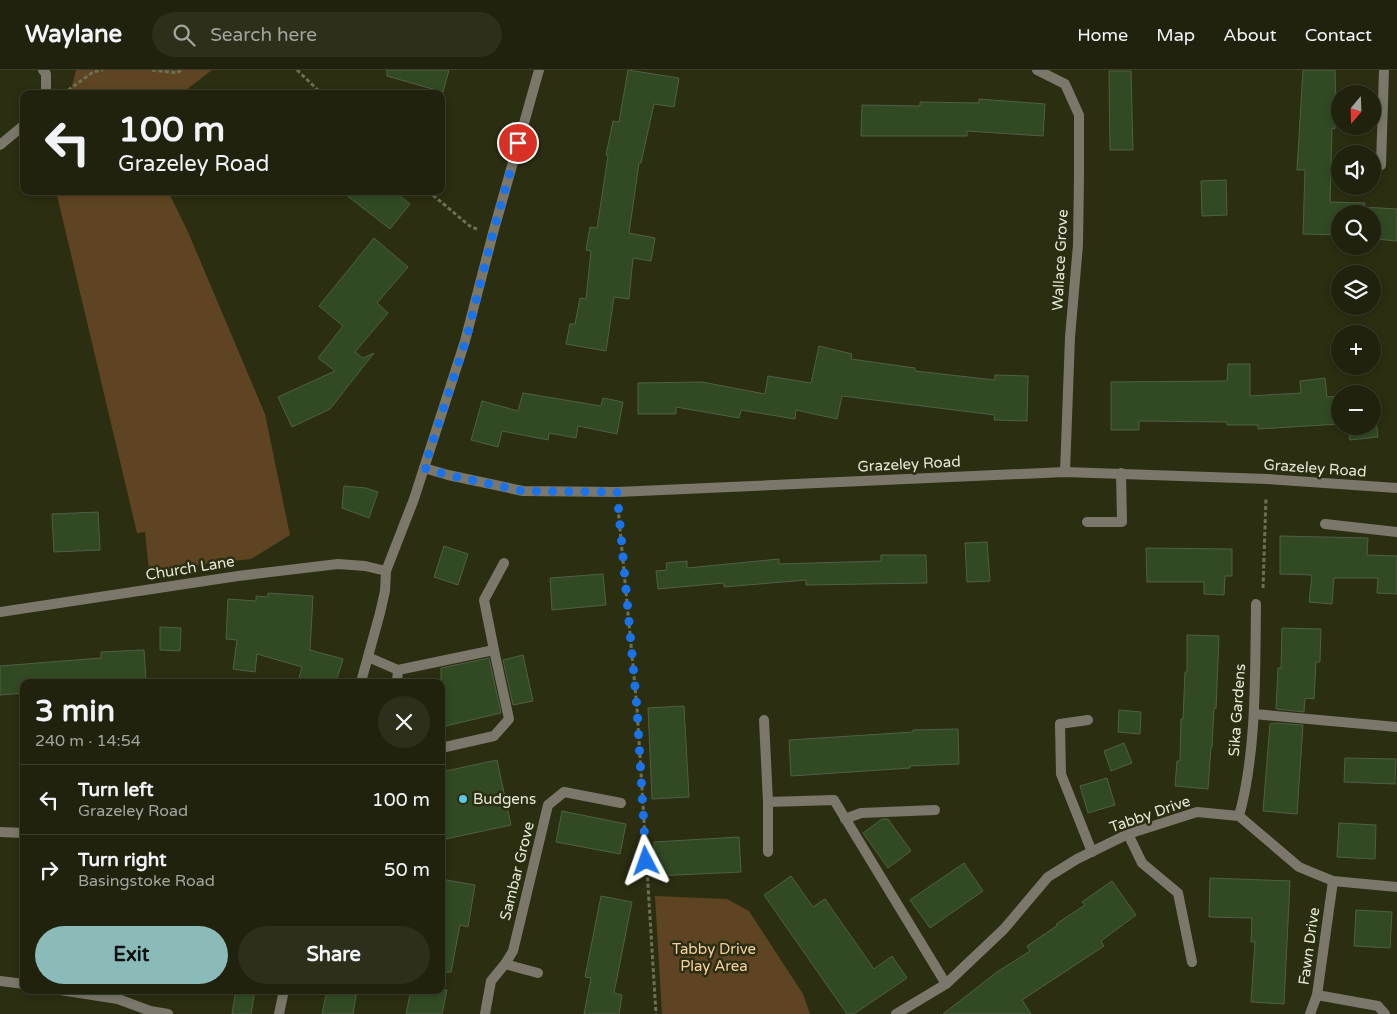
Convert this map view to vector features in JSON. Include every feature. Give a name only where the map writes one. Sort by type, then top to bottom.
[{"type":"street","points":[[43,70],[46,74],[46,90]]},
{"type":"street","points":[[362,679],[385,591],[386,571],[424,468],[466,340],[493,233],[539,70]]},
{"type":"street","name":"Wallace Grove","points":[[1036,70],[1066,84],[1079,115],[1078,245],[1070,337],[1065,472]]},
{"type":"street","points":[[1381,165],[1384,70]]},
{"type":"street","points":[[0,145],[20,128]]},
{"type":"street","name":"Grazeley Road","points":[[424,468],[523,491],[617,492],[1065,472],[1267,479],[1397,488]]},
{"type":"street","points":[[1087,522],[1122,522],[1121,473]]},
{"type":"street","points":[[1325,524],[1397,532]]},
{"type":"street","points":[[445,747],[494,736],[509,719],[484,600],[504,563]]},
{"type":"street","name":"Church Lane","points":[[0,612],[238,576],[338,564],[365,566],[386,571]]},
{"type":"street","name":"Sika Gardens","points":[[1239,816],[1245,795],[1254,714],[1256,604]]},
{"type":"street","points":[[368,657],[398,670],[494,650]]},
{"type":"street","points":[[397,679],[398,670]]},
{"type":"street","points":[[1254,714],[1397,727]]},
{"type":"street","points":[[764,720],[768,802],[768,852]]},
{"type":"street","points":[[1088,720],[1060,724],[1061,774],[1092,852]]},
{"type":"street","name":"Sambar Grove","points":[[485,1014],[491,981],[513,951],[548,806],[564,792],[621,803]]},
{"type":"street","points":[[768,802],[834,800],[946,984]]},
{"type":"street","points":[[845,819],[861,813],[935,810]]},
{"type":"street","name":"Tabby Drive","points":[[896,1014],[946,984],[1004,929],[1048,877],[1128,834],[1197,812],[1239,816]]},
{"type":"street","points":[[1239,816],[1299,867],[1333,881],[1397,887]]},
{"type":"street","points":[[0,832],[20,833]]},
{"type":"street","points":[[1128,834],[1142,863],[1178,893],[1192,962]]},
{"type":"street","name":"Fawn Drive","points":[[1310,1014],[1317,995],[1333,881]]},
{"type":"street","points":[[505,964],[538,973]]},
{"type":"street","points":[[0,981],[20,984]]},
{"type":"street","points":[[86,994],[118,999],[150,1012],[168,1014]]},
{"type":"street","points":[[279,1014],[283,994]]},
{"type":"street","points":[[1317,995],[1378,1006],[1385,1014]]},
{"type":"path","points":[[68,90],[93,72],[103,70]]},
{"type":"path","points":[[152,70],[177,73],[181,70]]},
{"type":"path","points":[[297,70],[318,90]]},
{"type":"path","points":[[433,195],[471,227],[493,233]]},
{"type":"path","points":[[1256,604],[1262,594],[1267,479]]},
{"type":"path","points":[[617,492],[637,708],[656,1014]]},
{"type":"green space","points":[[76,70],[212,70],[186,90],[71,90]]},
{"type":"green space","points":[[57,195],[170,195],[188,232],[265,414],[290,535],[251,559],[149,570],[145,532],[137,533]]},
{"type":"green space","name":"Tabby Drive Play Area","points":[[655,896],[727,899],[749,911],[803,994],[810,1014],[662,1014]]},
{"type":"building","points":[[387,70],[449,70],[444,90],[436,90],[387,76]]},
{"type":"building","points":[[628,70],[679,78],[674,107],[654,104],[641,163],[639,163],[629,233],[655,238],[651,261],[633,258],[629,299],[614,297],[606,351],[566,344],[570,324],[575,324],[580,298],[586,299],[591,251],[586,250],[590,227],[597,228],[608,156],[606,155],[613,121],[619,122]]},
{"type":"building","points":[[1303,70],[1335,70],[1335,85],[1331,85],[1330,202],[1365,203],[1364,205],[1331,205],[1331,235],[1303,234],[1305,170],[1297,170]]},
{"type":"building","points":[[1109,71],[1131,71],[1133,150],[1110,150]]},
{"type":"building","points":[[979,99],[1045,104],[1043,136],[967,131],[967,136],[861,136],[862,105],[920,106],[920,102],[979,103]]},
{"type":"building","points":[[1226,180],[1227,215],[1202,216],[1201,181]]},
{"type":"building","points":[[346,195],[399,195],[410,204],[390,229]]},
{"type":"building","points":[[1381,208],[1397,209],[1397,241],[1381,240]]},
{"type":"building","points":[[374,238],[408,267],[377,303],[388,313],[355,352],[363,358],[374,353],[330,409],[292,427],[278,397],[335,371],[318,358],[343,326],[319,306]]},
{"type":"building","points":[[819,346],[852,354],[851,359],[915,368],[915,371],[995,380],[995,375],[1028,376],[1027,421],[994,420],[995,415],[842,396],[837,419],[796,410],[795,419],[741,410],[739,418],[676,407],[676,414],[638,414],[638,383],[702,382],[765,394],[768,376],[811,383]]},
{"type":"building","points":[[1228,364],[1250,364],[1250,396],[1301,393],[1300,381],[1325,378],[1327,397],[1331,397],[1331,425],[1258,429],[1258,425],[1227,425],[1227,422],[1139,421],[1139,430],[1111,430],[1111,382],[1227,381]]},
{"type":"building","points":[[523,393],[601,406],[603,398],[623,402],[617,434],[578,426],[576,438],[549,433],[548,440],[502,431],[498,447],[471,440],[482,401],[518,411]]},
{"type":"building","points":[[1349,435],[1378,435],[1378,437],[1350,440]]},
{"type":"building","points":[[344,486],[366,488],[378,492],[369,518],[342,508]]},
{"type":"building","points":[[98,512],[100,550],[54,552],[52,514]]},
{"type":"building","points":[[1280,536],[1368,538],[1367,555],[1397,556],[1397,594],[1377,593],[1378,578],[1334,578],[1332,604],[1309,602],[1312,575],[1280,574]]},
{"type":"building","points":[[987,542],[990,581],[967,582],[965,543]]},
{"type":"building","points":[[444,546],[468,554],[458,585],[434,577]]},
{"type":"building","points":[[1146,548],[1232,549],[1232,576],[1225,576],[1224,595],[1204,594],[1204,582],[1147,582]]},
{"type":"building","points":[[881,555],[926,555],[927,583],[806,585],[806,580],[724,587],[724,583],[658,589],[656,571],[667,570],[666,563],[687,561],[687,568],[779,559],[779,564],[881,561]]},
{"type":"building","points":[[603,574],[606,605],[552,610],[550,578]]},
{"type":"building","points":[[268,593],[313,596],[310,650],[343,659],[337,679],[299,679],[302,667],[257,654],[255,672],[233,669],[237,640],[226,639],[228,599],[256,601],[256,596],[268,597]]},
{"type":"building","points":[[160,627],[181,628],[180,651],[160,650]]},
{"type":"building","points":[[1282,628],[1321,629],[1320,662],[1316,662],[1314,699],[1305,698],[1304,712],[1276,709],[1278,668],[1281,668]]},
{"type":"building","points":[[1187,635],[1219,636],[1216,709],[1214,708],[1208,789],[1175,786],[1177,761],[1180,761],[1181,719],[1183,719],[1185,672],[1187,672]]},
{"type":"building","points":[[144,650],[146,679],[20,679],[20,693],[0,695],[0,666],[101,658],[101,652]]},
{"type":"building","points":[[523,655],[533,701],[513,705],[503,660]]},
{"type":"building","points":[[489,658],[501,713],[445,726],[445,679],[441,679],[441,668]]},
{"type":"building","points":[[684,706],[689,797],[652,799],[648,708]]},
{"type":"building","points":[[1119,710],[1141,712],[1140,734],[1118,732]]},
{"type":"building","points":[[1270,724],[1303,725],[1297,814],[1263,811]]},
{"type":"building","points":[[958,729],[959,764],[791,776],[789,740],[913,732],[913,730]]},
{"type":"building","points":[[1124,743],[1132,763],[1111,771],[1104,751]]},
{"type":"building","points":[[1345,758],[1396,759],[1395,784],[1344,782]]},
{"type":"building","points":[[497,760],[511,825],[445,839],[445,771]]},
{"type":"building","points":[[1107,778],[1115,805],[1088,813],[1080,786]]},
{"type":"building","points":[[562,811],[626,824],[620,854],[556,842]]},
{"type":"building","points":[[882,819],[888,819],[911,851],[888,868],[863,833]]},
{"type":"building","points":[[1339,823],[1376,825],[1375,859],[1337,857]]},
{"type":"building","points":[[739,837],[741,872],[655,876],[654,842]]},
{"type":"building","points":[[964,863],[983,891],[930,928],[910,900]]},
{"type":"building","points":[[791,876],[813,907],[825,899],[874,969],[892,956],[907,978],[854,1014],[847,1014],[764,895]]},
{"type":"building","points":[[1210,878],[1290,881],[1284,1004],[1251,1002],[1255,942],[1251,942],[1252,918],[1209,917]]},
{"type":"building","points":[[445,880],[475,885],[468,927],[460,925],[451,972],[445,972]]},
{"type":"building","points":[[1112,881],[1136,915],[1101,941],[1104,946],[1022,1000],[1031,1014],[943,1014],[997,972],[1030,951],[1027,946],[1085,905],[1082,902]]},
{"type":"building","points":[[601,896],[632,902],[614,993],[622,995],[619,1014],[584,1014],[591,978],[585,977]]},
{"type":"building","points":[[1356,910],[1392,912],[1390,948],[1354,946]]},
{"type":"building","points":[[445,990],[447,990],[442,1014],[406,1014],[410,994],[445,994]]},
{"type":"building","points":[[235,994],[254,994],[251,1014],[232,1014]]},
{"type":"building","points":[[326,994],[356,994],[353,1014],[322,1014]]},
{"type":"place","name":"Budgens","points":[[463,799]]},
{"type":"route","points":[[518,143],[466,340],[424,468],[523,491],[617,492],[637,708],[646,861]]}]
